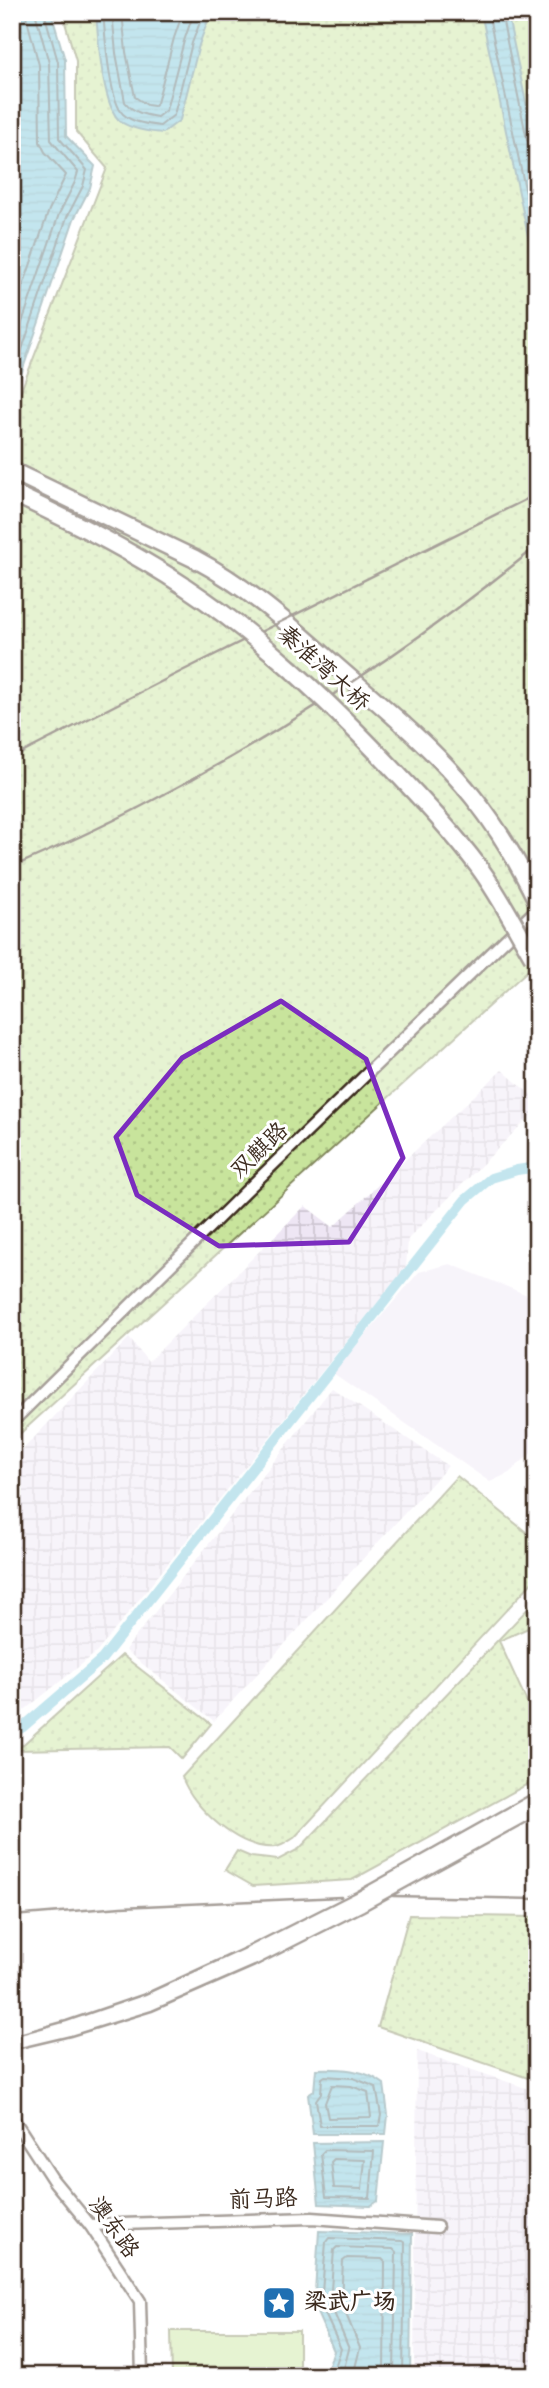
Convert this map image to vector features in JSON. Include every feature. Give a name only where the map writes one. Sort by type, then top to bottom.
[{"type":"main road","name":"秦淮湾大桥","points":[[12,471],[216,570],[264,603],[410,731],[474,797],[505,842],[537,901]]},
{"type":"main road","name":"秦淮湾大桥","points":[[12,493],[113,543],[183,585],[217,608],[288,666],[346,720],[458,839],[498,895],[535,962]]},
{"type":"street","name":"双麒路","points":[[12,1422],[276,1161],[537,909]]},
{"type":"street","name":"澳东路","points":[[12,2117],[53,2180],[90,2225],[140,2301],[142,2376]]},
{"type":"street","name":"前马路","points":[[90,2225],[312,2218],[437,2227]]},
{"type":"highlighted area","points":[[281,1001],[366,1059],[403,1158],[349,1242],[219,1246],[137,1195],[116,1137],[182,1058]]},
{"type":"shaded area","points":[[502,1070],[537,1100],[537,1109],[408,1239],[406,1267],[97,1652],[12,1720],[12,1461],[129,1338],[148,1362],[305,1206],[333,1227]]},
{"type":"shaded area","points":[[450,1264],[537,1299],[537,1448],[509,1473],[490,1482],[333,1373],[419,1272]]},
{"type":"shaded area","points":[[332,1388],[448,1466],[214,1721],[125,1650]]},
{"type":"shaded area","points":[[417,2051],[537,2092],[537,2376],[414,2376]]},
{"type":"green space","points":[[62,12],[537,12],[537,962],[12,1441],[12,414],[107,168],[76,132],[76,61]]},
{"type":"green space","points":[[457,1476],[537,1541],[537,1577],[294,1838],[275,1847],[261,1846],[247,1842],[219,1825],[196,1801],[182,1777]]},
{"type":"green space","points":[[537,1599],[537,1624],[499,1641],[537,1724],[537,1779],[352,1880],[253,1886],[225,1870],[237,1851],[251,1857],[278,1860],[299,1849]]},
{"type":"green space","points":[[122,1655],[211,1724],[182,1759],[170,1747],[17,1750]]},
{"type":"green space","points":[[409,1915],[537,1917],[537,2081],[378,2027]]},
{"type":"green space","points":[[171,2331],[299,2331],[299,2376],[172,2376]]},
{"type":"water","points":[[12,12],[51,12],[65,60],[66,136],[95,166],[90,188],[74,219],[12,401]]},
{"type":"water","points":[[96,12],[211,12],[199,45],[180,120],[163,133],[131,127],[121,122],[115,114],[109,102],[102,71]]},
{"type":"water","points":[[481,12],[507,12],[537,155],[537,279]]},
{"type":"water","points":[[316,2069],[360,2072],[384,2084],[388,2115],[386,2134],[313,2134],[308,2095],[314,2091]]},
{"type":"water","points":[[384,2142],[378,2201],[370,2206],[319,2204],[313,2143]]},
{"type":"water","points":[[319,2231],[412,2234],[410,2376],[325,2376],[334,2351],[314,2306]]},
{"type":"waterway","points":[[12,1733],[23,1727],[102,1659],[465,1200],[491,1178],[537,1167]]},
{"type":"railway","points":[[12,758],[537,494]]},
{"type":"railway","points":[[12,867],[142,806],[246,749],[346,686],[444,619],[537,546]]},
{"type":"railway","points":[[12,2036],[145,1994],[247,1947],[356,1892],[537,1791]]},
{"type":"railway","points":[[12,2050],[71,2036],[152,2011],[255,1966],[364,1911],[537,1816]]},
{"type":"railway","points":[[393,1896],[537,1899]]},
{"type":"railway","points":[[12,1916],[121,1907],[341,1897]]},
{"type":"place","name":"梁武广场","points":[[279,2303]]}]
